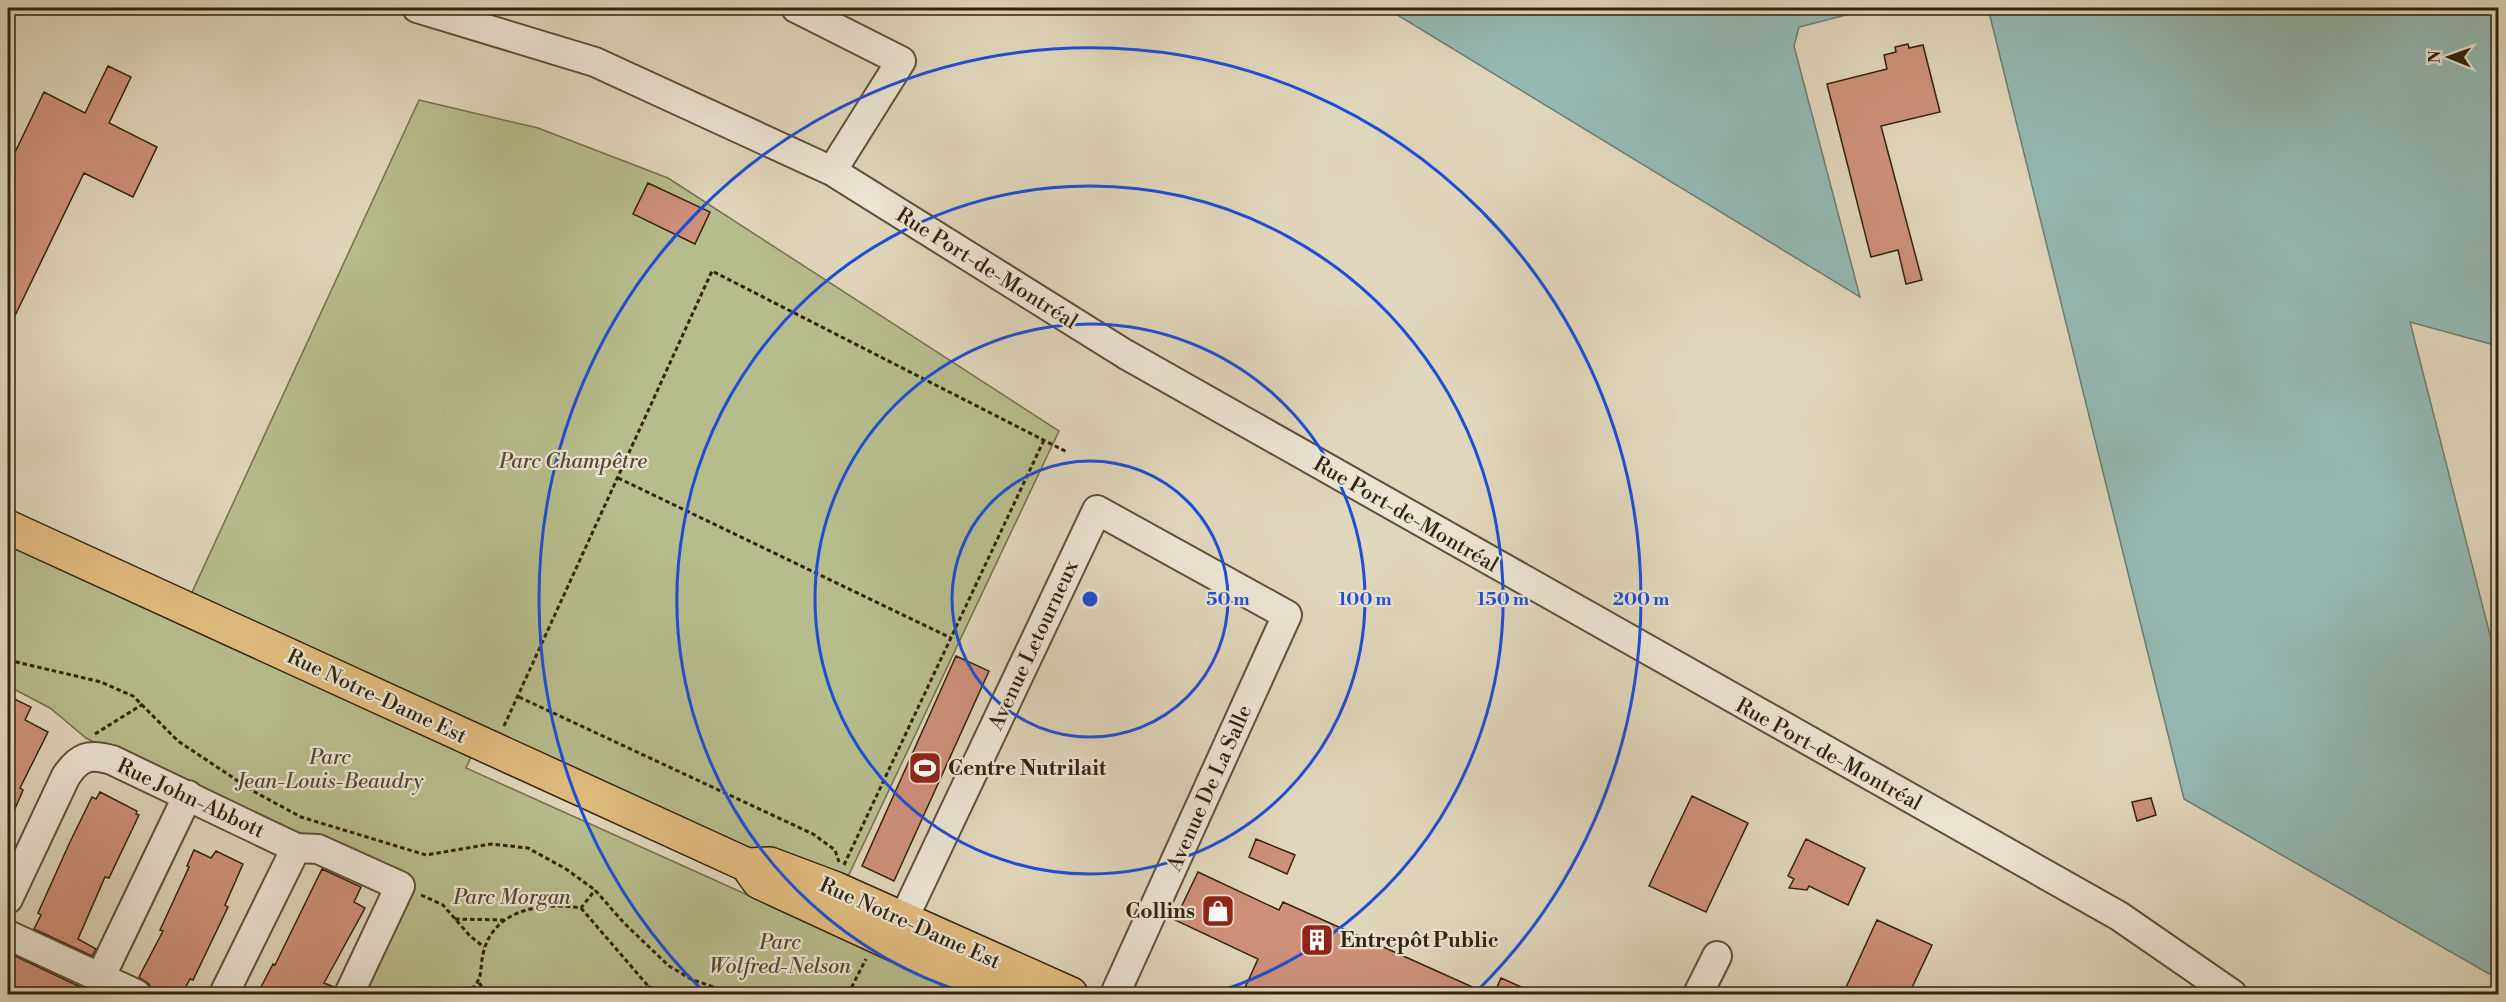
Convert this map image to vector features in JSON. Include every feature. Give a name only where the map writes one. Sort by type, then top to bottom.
[{"type":"main road","name":"Rue Notre-Dame Est","points":[[8,527],[747,864],[759,882],[1002,994]]},
{"type":"main road","name":"Rue Notre-Dame Est","points":[[887,940],[1071,994]]},
{"type":"street","name":"Rue Port-de-Montréal","points":[[417,8],[595,62],[832,171],[1125,354],[2119,916],[2232,994]]},
{"type":"street","points":[[796,8],[901,61],[832,171]]},
{"type":"street","name":"Avenue Letourneux","points":[[887,940],[1097,510],[1287,615]]},
{"type":"street","name":"Avenue De La Salle","points":[[1116,994],[1287,615]]},
{"type":"street","name":"Rue John-Abbott","points":[[84,757],[98,756],[112,760],[296,848],[318,849],[400,886],[349,994]]},
{"type":"street","points":[[8,899],[66,776],[75,763],[84,757]]},
{"type":"street","points":[[100,978],[188,795]]},
{"type":"street","points":[[224,994],[296,848]]},
{"type":"street","points":[[8,935],[136,994]]},
{"type":"street","points":[[1698,994],[1718,956]]},
{"type":"path","points":[[493,749],[519,698],[712,271],[1067,452]]},
{"type":"path","points":[[519,698],[813,834],[835,850],[842,870],[1044,440]]},
{"type":"path","points":[[618,478],[951,638]]},
{"type":"path","points":[[8,660],[119,688],[143,704],[166,731],[178,741],[253,791],[301,816],[426,855],[491,844],[517,845],[566,869],[595,890],[624,923],[669,966],[691,979],[733,994]]},
{"type":"path","points":[[84,757],[96,733],[143,704]]},
{"type":"path","points":[[581,909],[595,890]]},
{"type":"path","points":[[416,893],[443,905],[470,936],[485,948]]},
{"type":"path","points":[[455,919],[504,920],[535,907],[581,909],[649,987],[678,994]]},
{"type":"path","points":[[466,994],[479,983],[485,948],[504,920]]},
{"type":"path","points":[[848,994],[887,940]]},
{"type":"path","points":[[479,983],[488,994]]},
{"type":"path","points":[[644,994],[649,987]]},
{"type":"green space","name":"Parc Champêtre","points":[[419,100],[538,128],[668,178],[1059,431],[836,902],[188,601]]},
{"type":"green space","points":[[8,528],[478,742],[466,768],[967,994],[358,994],[408,887],[296,848],[86,738],[50,708],[8,686]]},
{"type":"water","points":[[1386,8],[1873,8],[1799,27],[1794,46],[1860,297]]},
{"type":"water","points":[[1988,8],[2498,8],[2498,346],[2410,322],[2498,666],[2498,979],[2184,799]]},
{"type":"building","points":[[1908,44],[1909,48],[1923,45],[1940,112],[1881,126],[1922,280],[1906,284],[1898,250],[1871,257],[1827,84],[1887,69],[1884,55],[1896,52],[1895,47]]},
{"type":"building","points":[[108,66],[131,77],[109,123],[157,147],[133,197],[84,173],[8,330],[8,167],[44,92],[85,113]]},
{"type":"building","points":[[648,183],[710,212],[695,244],[633,214]]},
{"type":"building","name":"Centre Nutrilait","points":[[956,656],[989,671],[894,881],[862,866]]},
{"type":"building","points":[[8,696],[31,707],[25,720],[48,732],[20,788],[23,790],[8,825]]},
{"type":"building","points":[[100,792],[137,811],[136,814],[139,815],[109,878],[105,877],[78,939],[96,949],[92,956],[34,929],[41,915],[38,913],[70,842],[92,797],[96,799]]},
{"type":"building","points":[[1692,796],[1748,823],[1706,912],[1649,886]]},
{"type":"building","points":[[2151,798],[2156,815],[2137,821],[2132,802]]},
{"type":"building","points":[[1256,839],[1295,855],[1287,874],[1249,857]]},
{"type":"building","points":[[1806,839],[1865,868],[1848,905],[1809,886],[1807,890],[1789,888],[1794,879],[1788,876]]},
{"type":"building","points":[[194,850],[211,858],[216,851],[243,864],[225,905],[228,907],[193,980],[190,979],[182,994],[152,994],[149,984],[139,977],[163,931],[160,930],[189,867],[187,866]]},
{"type":"building","points":[[322,869],[361,887],[354,902],[365,908],[324,983],[334,987],[333,994],[261,994],[264,989],[261,987],[273,964],[275,965]]},
{"type":"building","name":"Entrepôt Public","points":[[1198,872],[1279,910],[1283,902],[1488,994],[1242,994],[1258,959],[1175,920]]},
{"type":"building","points":[[1877,920],[1932,945],[1909,994],[1843,994]]},
{"type":"building","points":[[13,955],[98,994],[8,994],[8,967]]},
{"type":"building","points":[[1501,978],[1537,994],[1494,994]]},
{"type":"place","name":"Centre Nutrilait","points":[[925,768]]},
{"type":"place","name":"Collins","points":[[1218,911]]},
{"type":"place","name":"Entrepôt Public","points":[[1317,940]]},
{"type":"park label","name":"Parc Jean-Louis-Beaudry","points":[[330,769]]},
{"type":"park label","name":"Parc Morgan","points":[[512,897]]},
{"type":"park label","name":"Parc Wolfred-Nelson","points":[[780,954]]}]
